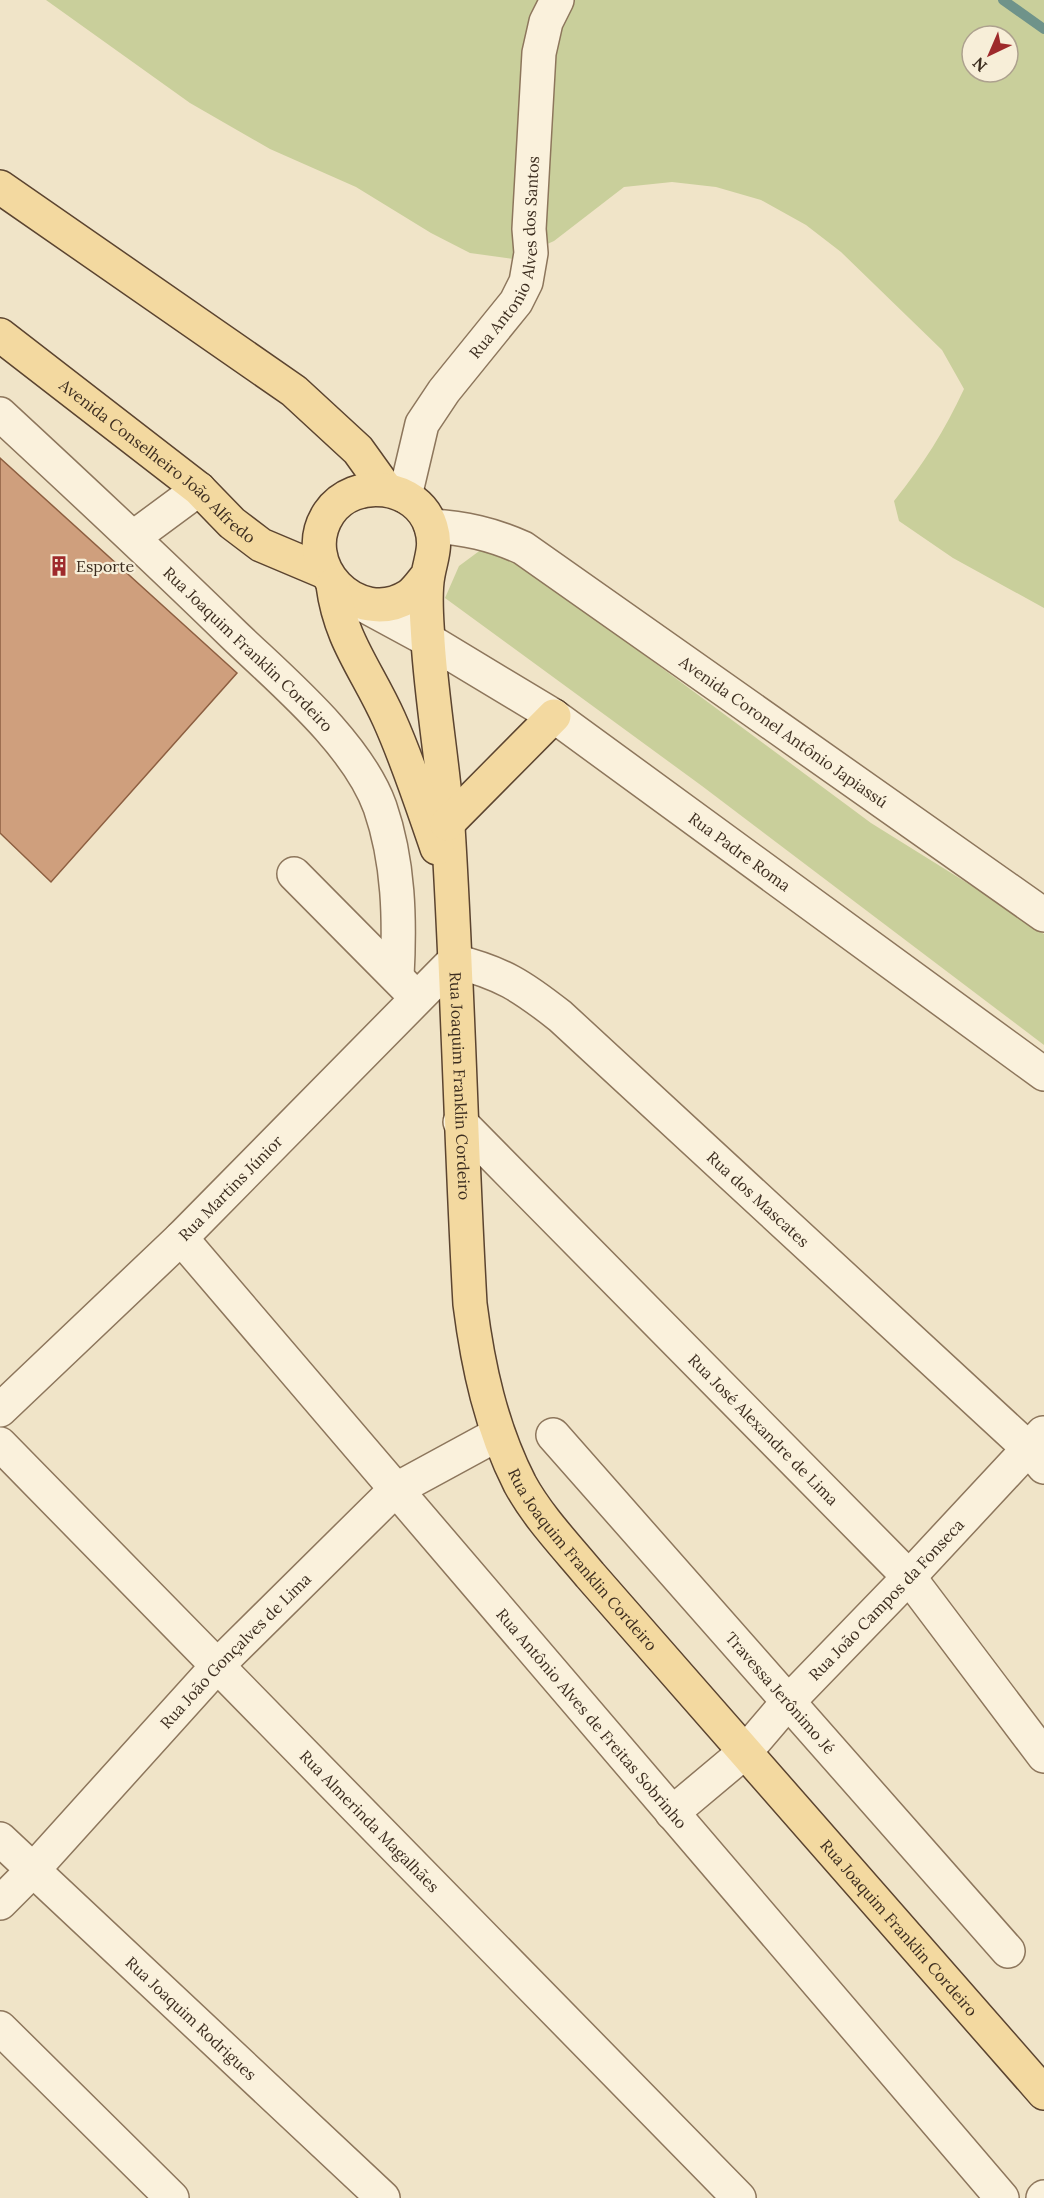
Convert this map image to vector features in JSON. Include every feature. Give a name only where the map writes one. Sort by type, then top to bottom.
[{"type":"main road","points":[[0,187],[294,391],[358,450],[395,493],[421,509],[431,526],[435,551],[427,576],[409,596],[383,605],[338,586],[319,552],[321,531],[330,512],[346,498],[365,490],[395,493]]},
{"type":"main road","name":"Avenida Conselheiro João Alfredo","points":[[0,335],[199,489],[232,523],[261,545],[338,586]]},
{"type":"main road","name":"Rua Joaquim Franklin Cordeiro","points":[[427,576],[428,640],[451,886],[470,1304],[479,1368],[498,1434],[521,1486],[553,1530],[1044,2093]]},
{"type":"main road","name":"Rua Joaquim Franklin Cordeiro","points":[[338,586],[336,612],[346,638],[389,718],[451,886]]},
{"type":"main road","points":[[447,824],[554,716]]},
{"type":"street","name":"Rua Antonio Alves dos Santos","points":[[395,493],[422,424],[444,392],[516,302],[526,282],[531,252],[529,229],[539,53],[546,22],[557,0]]},
{"type":"street","name":"Rua Joaquim Franklin Cordeiro","points":[[0,414],[134,537],[316,714],[359,768],[379,806],[390,849],[398,894],[407,988]]},
{"type":"street","points":[[134,537],[199,489]]},
{"type":"street","name":"Avenida Coronel Antônio Japiassú","points":[[431,526],[464,528],[494,535],[523,548],[1044,915]]},
{"type":"street","name":"Rua Padre Roma","points":[[338,586],[554,716],[1044,1074]]},
{"type":"street","points":[[294,874],[407,988]]},
{"type":"street","name":"Rua Martins Júnior","points":[[0,1410],[181,1238],[407,988],[454,961]]},
{"type":"street","name":"Rua dos Mascates","points":[[454,961],[490,970],[521,986],[560,1016],[1039,1449]]},
{"type":"street","name":"Rua José Alexandre de Lima","points":[[460,1122],[909,1577],[1044,1756]]},
{"type":"street","name":"Rua Antônio Alves de Freitas Sobrinho","points":[[181,1238],[394,1490],[1002,2198]]},
{"type":"street","name":"Rua João Gonçalves de Lima","points":[[0,1903],[33,1870],[219,1665],[394,1490],[498,1434]]},
{"type":"street","name":"Travessa Jerônimo Jé","points":[[553,1435],[1008,1951]]},
{"type":"street","name":"Rua Almerinda Magalhães","points":[[0,1444],[740,2198]]},
{"type":"street","name":"Rua João Campos da Fonseca","points":[[672,1813],[746,1751],[787,1703],[909,1577],[1039,1449]]},
{"type":"street","name":"Rua Joaquim Rodrigues","points":[[0,1839],[383,2198]]},
{"type":"street","points":[[0,2028],[172,2198]]},
{"type":"green space","points":[[46,0],[1044,0],[1044,608],[953,558],[899,521],[894,501],[933,447],[964,389],[942,350],[841,252],[806,225],[761,200],[716,187],[672,182],[624,187],[554,241],[514,259],[470,253],[431,233],[356,187],[270,149],[190,103]]},
{"type":"green space","points":[[482,549],[523,565],[871,823],[1017,914],[1044,934],[1044,1045],[702,786],[445,598],[459,566]]},
{"type":"building","name":"Esporte","points":[[0,458],[237,673],[51,882],[0,833]]},
{"type":"waterway","points":[[1003,0],[1044,29]]},
{"type":"place","name":"Esporte","points":[[59,566]]}]
